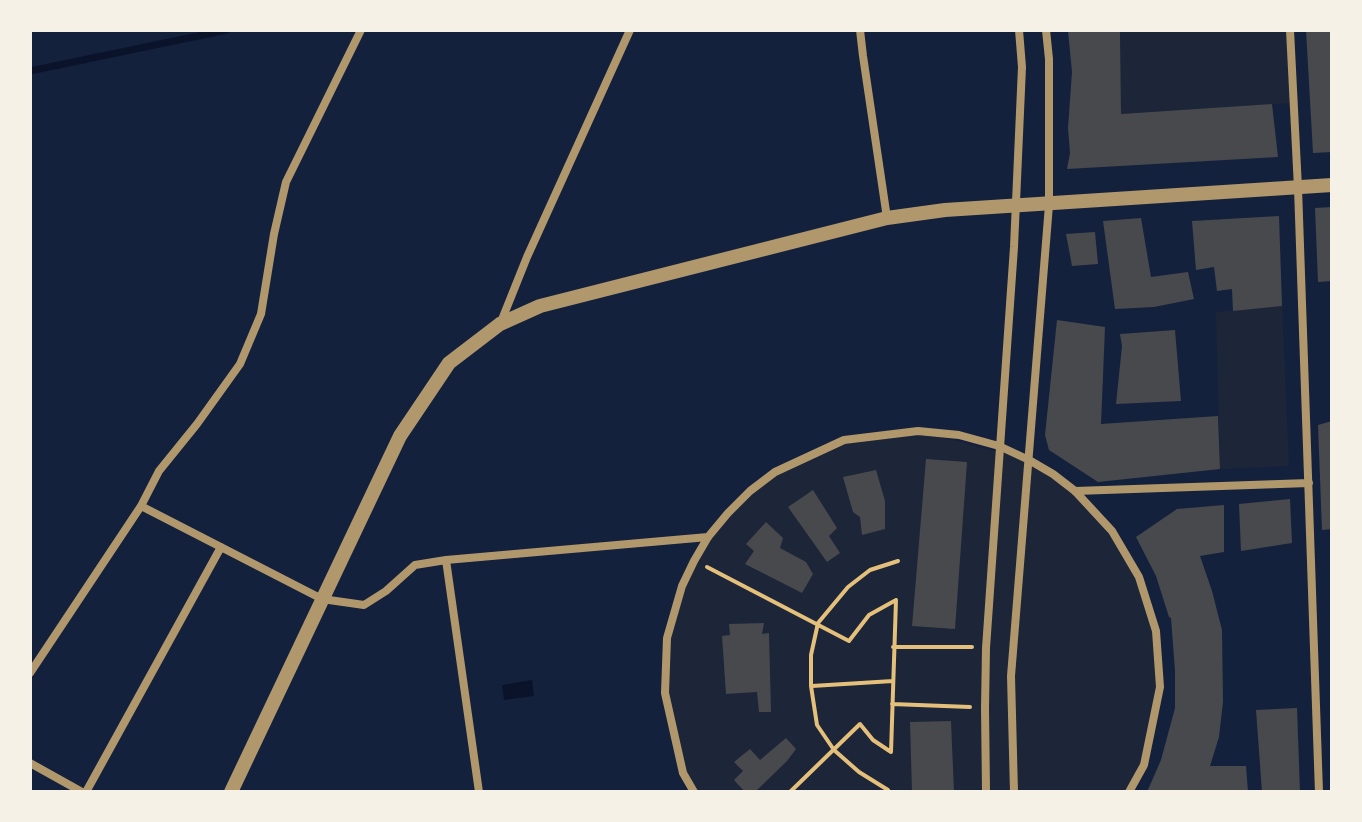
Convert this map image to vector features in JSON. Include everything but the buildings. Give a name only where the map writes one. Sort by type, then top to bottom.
[{"type":"street","points":[[30,673],[141,506],[159,471],[240,364],[261,314],[286,182],[361,30]]},
{"type":"street","points":[[500,324],[527,257],[630,30]]},
{"type":"street","points":[[860,30],[887,218]]},
{"type":"street","points":[[986,792],[986,648],[1015,207],[1022,67],[1019,30]]},
{"type":"street","points":[[1014,792],[1011,676],[1049,205],[1049,59],[1046,30]]},
{"type":"street","points":[[1290,30],[1319,792]]},
{"type":"street","points":[[231,792],[400,436],[449,363],[500,324],[540,306],[887,218],[945,210],[1332,185]]},
{"type":"street","points":[[694,792],[683,773],[665,693],[667,638],[682,586],[708,537],[750,491],[775,472],[844,440],[918,431],[959,435],[999,446],[1029,460],[1075,491],[1119,542],[1139,577],[1156,631],[1160,687],[1144,765],[1129,792]]},
{"type":"street","points":[[1075,491],[1309,483]]},
{"type":"street","points":[[141,506],[322,599],[364,605],[386,591],[415,565],[708,537]]},
{"type":"street","points":[[30,763],[84,792],[221,547]]},
{"type":"street","points":[[446,560],[479,792]]},
{"type":"path","points":[[694,561],[849,641],[869,615],[896,600],[891,752],[873,740],[860,724],[790,792]]},
{"type":"path","points":[[888,790],[859,772],[834,750],[817,725],[811,686],[811,655],[818,623],[848,587],[870,570],[898,561]]},
{"type":"path","points":[[893,647],[986,648]]},
{"type":"path","points":[[811,686],[893,681]]},
{"type":"path","points":[[892,704],[985,708]]},
{"type":"shaded area","points":[[1120,30],[1289,30],[1293,103],[1121,114]]},
{"type":"shaded area","points":[[1282,306],[1289,466],[1220,469],[1216,312]]},
{"type":"shaded area","points":[[918,431],[1029,460],[1075,491],[1112,531],[1139,577],[1156,631],[1160,687],[1144,765],[1129,792],[694,792],[683,773],[665,693],[667,638],[682,586],[708,537],[775,472],[844,440]]},
{"type":"shaded area","points":[[532,680],[534,696],[504,700],[502,685]]},
{"type":"waterway","points":[[30,71],[227,30]]}]
